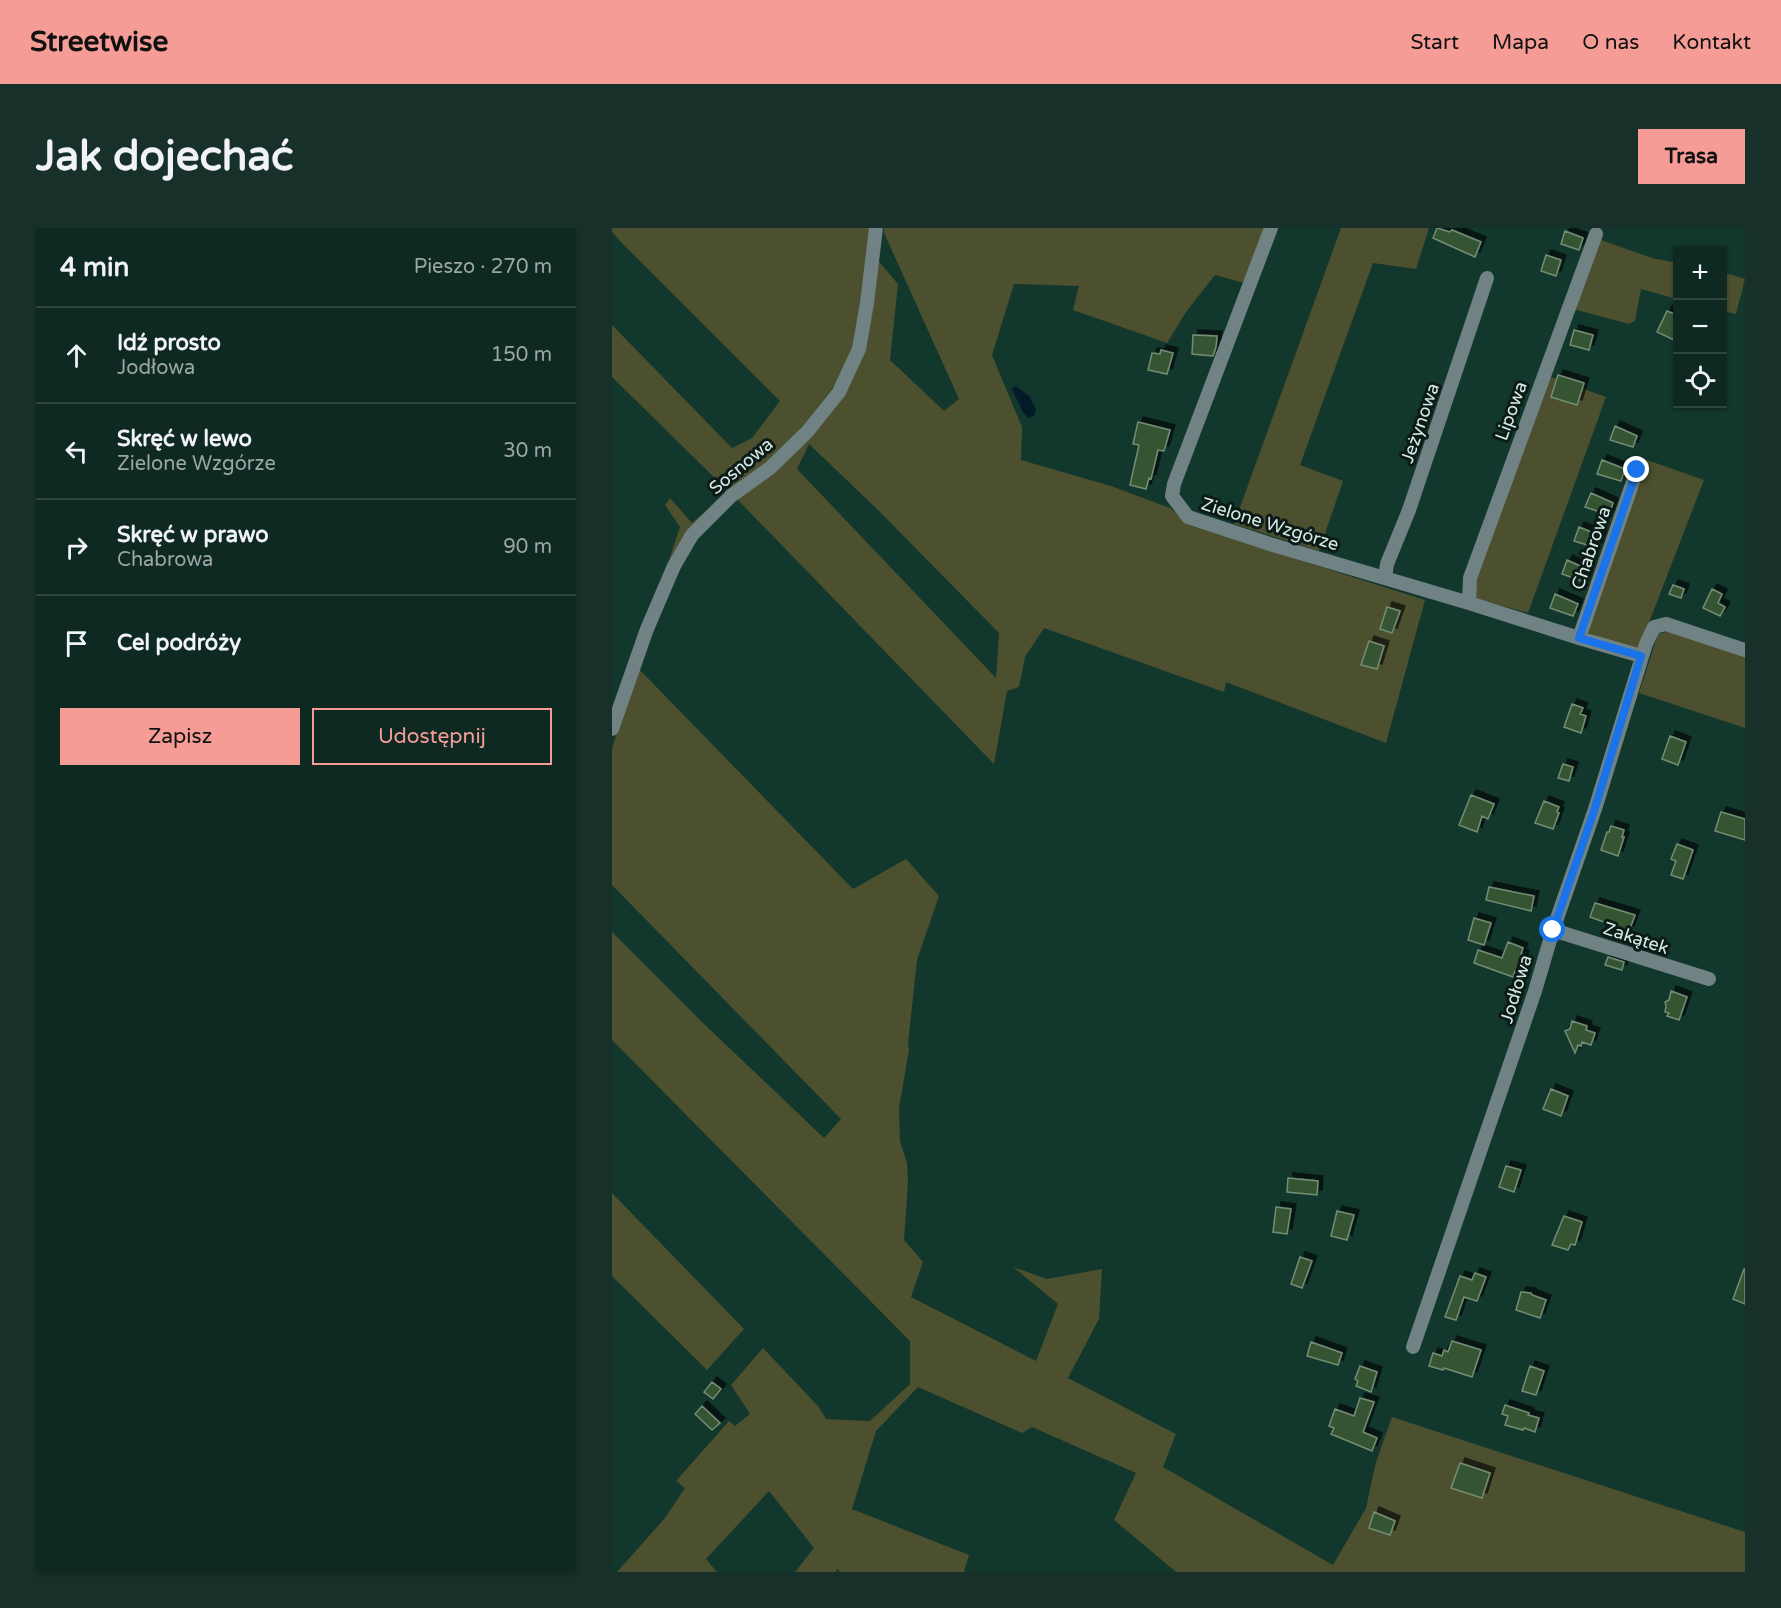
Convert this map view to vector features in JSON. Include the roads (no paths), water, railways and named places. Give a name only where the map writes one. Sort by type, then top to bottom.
[{"type":"street","name":"Sosnowa","points":[[612,729],[647,629],[674,566],[692,535],[730,496],[770,468],[807,432],[838,392],[859,349],[876,228]]},
{"type":"street","name":"Zielone Wzgórze","points":[[1271,228],[1174,484],[1172,496],[1188,517],[1641,656]]},
{"type":"street","name":"Lipowa","points":[[1469,603],[1470,578],[1596,234]]},
{"type":"street","name":"Jeżynowa","points":[[1385,578],[1387,564],[1409,510],[1487,278]]},
{"type":"street","name":"Chabrowa","points":[[1579,638],[1637,470]]},
{"type":"street","name":"Jodłowa","points":[[1413,1347],[1532,1002],[1641,656],[1654,627],[1666,624],[1745,650]]},
{"type":"street","name":"Zakątek","points":[[1553,930],[1709,980]]},
{"type":"water","points":[[1016,386],[1029,396],[1036,409],[1034,416],[1028,418],[1023,412],[1012,389]]}]
